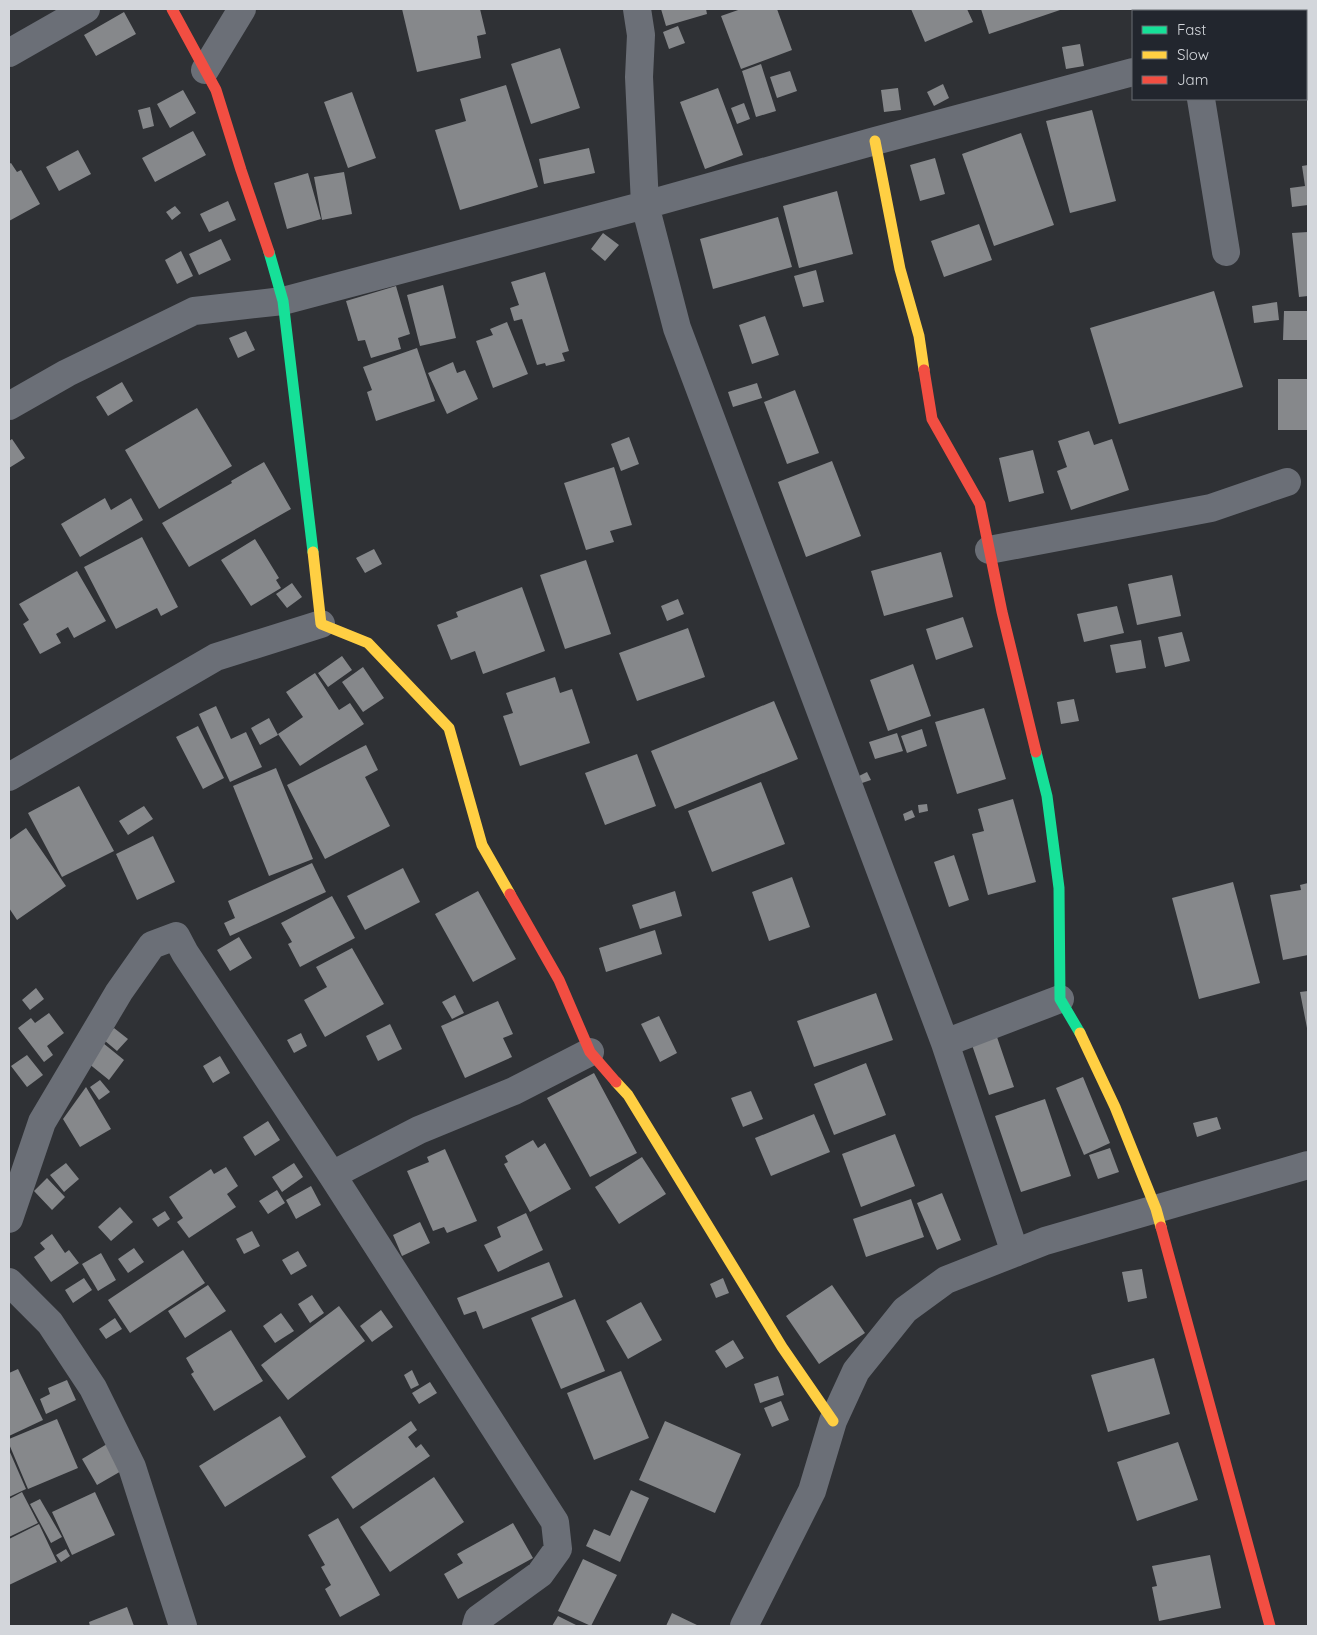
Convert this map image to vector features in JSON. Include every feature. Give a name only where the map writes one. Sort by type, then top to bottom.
[{"type":"street","points":[[9,53],[86,9]]},
{"type":"street","points":[[172,9],[216,90],[269,250],[283,301],[321,624]]},
{"type":"street","points":[[205,70],[242,9]]},
{"type":"street","points":[[637,9],[640,34],[639,77],[645,205],[677,328],[945,1044],[1015,1253]]},
{"type":"street","points":[[9,406],[67,373],[194,311],[283,301],[1132,72]]},
{"type":"street","points":[[1201,100],[1226,252]]},
{"type":"street","points":[[875,141],[900,269],[919,336],[932,419],[980,504],[1002,612],[1047,796],[1059,888],[1060,999],[1082,1037],[1115,1107],[1156,1209],[1270,1626]]},
{"type":"street","points":[[989,550],[1210,508],[1287,482]]},
{"type":"street","points":[[9,777],[216,657],[321,624],[368,643],[449,728],[482,845],[560,980],[590,1052],[628,1095],[782,1347],[833,1421]]},
{"type":"street","points":[[9,1219],[46,1114],[119,992],[152,945],[176,936],[185,953],[332,1174],[555,1522],[558,1549],[540,1574],[478,1619],[476,1626]]},
{"type":"street","points":[[945,1044],[1060,999]]},
{"type":"street","points":[[332,1174],[419,1130],[514,1091],[590,1052]]},
{"type":"street","points":[[744,1626],[812,1491],[833,1421],[856,1371],[906,1310],[946,1280],[1045,1241],[1308,1164]]},
{"type":"street","points":[[9,1282],[50,1323],[94,1388],[132,1467],[183,1626]]},
{"type":"building","points":[[402,9],[480,9],[486,34],[477,36],[481,58],[417,72]]},
{"type":"building","points":[[661,9],[706,9],[707,14],[666,26]]},
{"type":"building","points":[[741,9],[777,9],[792,50],[741,69],[721,16]]},
{"type":"building","points":[[911,9],[967,9],[973,22],[925,42]]},
{"type":"building","points":[[981,9],[1063,9],[989,34]]},
{"type":"building","points":[[124,12],[136,34],[96,56],[84,35]]},
{"type":"building","points":[[678,26],[685,43],[669,49],[663,32]]},
{"type":"building","points":[[1080,44],[1084,66],[1066,69],[1062,47]]},
{"type":"building","points":[[560,48],[580,108],[531,124],[511,64]]},
{"type":"building","points":[[761,64],[776,111],[756,117],[742,71]]},
{"type":"building","points":[[790,71],[797,91],[777,98],[770,77]]},
{"type":"building","points":[[943,84],[949,98],[934,106],[927,92]]},
{"type":"building","points":[[506,85],[538,187],[460,210],[435,130],[466,121],[460,99]]},
{"type":"building","points":[[718,88],[743,155],[705,169],[680,102]]},
{"type":"building","points":[[898,88],[901,110],[884,112],[881,90]]},
{"type":"building","points":[[183,90],[196,113],[170,128],[157,104]]},
{"type":"building","points":[[352,92],[376,158],[348,168],[324,102]]},
{"type":"building","points":[[744,103],[750,119],[737,124],[731,108]]},
{"type":"building","points":[[150,107],[154,126],[143,129],[138,110]]},
{"type":"building","points":[[1092,110],[1116,201],[1070,213],[1046,121]]},
{"type":"building","points":[[193,131],[206,155],[155,182],[142,158]]},
{"type":"building","points":[[1021,133],[1054,225],[994,246],[962,154]]},
{"type":"building","points":[[589,148],[595,173],[544,184],[539,159]]},
{"type":"building","points":[[78,150],[91,174],[59,191],[46,167]]},
{"type":"building","points":[[935,158],[945,194],[920,201],[910,165]]},
{"type":"building","points":[[11,163],[17,172],[21,170],[40,204],[9,221],[9,164]]},
{"type":"building","points":[[1308,165],[1308,205],[1292,207],[1290,188],[1305,186],[1302,166]]},
{"type":"building","points":[[344,172],[352,214],[322,220],[314,177]]},
{"type":"building","points":[[308,173],[321,219],[287,229],[274,183]]},
{"type":"building","points":[[837,191],[853,254],[799,268],[783,206]]},
{"type":"building","points":[[228,201],[236,220],[209,232],[200,214]]},
{"type":"building","points":[[175,206],[181,213],[172,220],[166,212]]},
{"type":"building","points":[[778,217],[792,267],[713,289],[700,239]]},
{"type":"building","points":[[979,224],[992,260],[944,277],[931,241]]},
{"type":"building","points":[[1308,232],[1308,296],[1299,297],[1292,233]]},
{"type":"building","points":[[603,233],[619,245],[605,261],[591,249]]},
{"type":"building","points":[[221,239],[231,260],[199,275],[189,254]]},
{"type":"building","points":[[181,251],[193,276],[177,284],[165,260]]},
{"type":"building","points":[[816,270],[824,302],[803,307],[794,276]]},
{"type":"building","points":[[545,272],[569,351],[562,353],[565,361],[546,366],[545,363],[537,365],[522,319],[514,321],[510,308],[519,305],[511,282]]},
{"type":"building","points":[[443,285],[456,338],[420,346],[407,295]]},
{"type":"building","points":[[396,286],[410,334],[398,338],[401,349],[371,358],[365,340],[358,341],[346,301]]},
{"type":"building","points":[[1214,291],[1243,387],[1119,424],[1090,328]]},
{"type":"building","points":[[1277,302],[1279,320],[1254,323],[1252,306]]},
{"type":"building","points":[[1284,311],[1308,311],[1308,340],[1283,340]]},
{"type":"building","points":[[765,316],[779,355],[752,364],[739,325]]},
{"type":"building","points":[[507,322],[528,374],[493,388],[476,341],[493,335],[490,329]]},
{"type":"building","points":[[246,331],[255,350],[238,358],[229,338]]},
{"type":"building","points":[[417,348],[435,401],[376,421],[367,392],[372,390],[363,367]]},
{"type":"building","points":[[453,362],[457,373],[465,370],[478,399],[447,414],[428,373]]},
{"type":"building","points":[[1278,379],[1308,379],[1308,430],[1278,430]]},
{"type":"building","points":[[122,382],[133,401],[108,416],[96,397]]},
{"type":"building","points":[[757,383],[762,398],[733,407],[728,392]]},
{"type":"building","points":[[795,390],[819,453],[787,464],[764,402]]},
{"type":"building","points":[[197,408],[232,466],[159,509],[125,450]]},
{"type":"building","points":[[1089,431],[1094,445],[1112,439],[1129,490],[1071,510],[1057,471],[1067,467],[1058,441]]},
{"type":"building","points":[[629,437],[639,464],[621,471],[611,444]]},
{"type":"building","points":[[12,439],[25,458],[9,468],[9,441]]},
{"type":"building","points":[[1033,450],[1044,493],[1009,502],[999,458]]},
{"type":"building","points":[[832,461],[861,536],[806,557],[778,482]]},
{"type":"building","points":[[264,462],[291,509],[189,567],[162,523],[232,483],[231,481]]},
{"type":"building","points":[[614,467],[632,525],[610,531],[614,542],[586,550],[564,483]]},
{"type":"building","points":[[105,498],[111,510],[131,498],[143,520],[80,557],[61,524]]},
{"type":"building","points":[[142,537],[178,607],[161,616],[157,608],[116,629],[84,567]]},
{"type":"building","points":[[255,539],[279,578],[276,580],[281,588],[251,606],[221,560]]},
{"type":"building","points":[[374,549],[382,564],[365,573],[356,558]]},
{"type":"building","points":[[941,552],[953,597],[884,616],[871,571]]},
{"type":"building","points":[[586,560],[611,634],[565,649],[540,575]]},
{"type":"building","points":[[77,571],[106,621],[74,638],[68,627],[56,634],[61,643],[40,654],[23,624],[29,620],[19,604]]},
{"type":"building","points":[[1172,575],[1181,616],[1137,625],[1128,584]]},
{"type":"building","points":[[292,583],[302,597],[287,608],[276,594]]},
{"type":"building","points":[[522,587],[545,651],[483,674],[475,651],[451,660],[437,625],[458,617],[456,612]]},
{"type":"building","points":[[678,599],[684,614],[667,621],[661,606]]},
{"type":"building","points":[[1117,606],[1124,633],[1084,642],[1077,614]]},
{"type":"building","points":[[963,617],[973,647],[936,660],[926,629]]},
{"type":"building","points":[[688,628],[705,677],[637,701],[619,653]]},
{"type":"building","points":[[1182,632],[1190,661],[1165,667],[1158,637]]},
{"type":"building","points":[[1141,640],[1146,668],[1116,673],[1110,645]]},
{"type":"building","points":[[342,656],[352,670],[328,687],[318,673]]},
{"type":"building","points":[[913,664],[931,716],[888,731],[870,680]]},
{"type":"building","points":[[363,667],[384,698],[363,712],[342,682]]},
{"type":"building","points":[[315,673],[339,710],[350,703],[364,724],[300,766],[278,734],[303,717],[286,692]]},
{"type":"building","points":[[555,677],[560,693],[572,689],[590,743],[520,766],[503,716],[513,713],[506,693]]},
{"type":"building","points":[[1074,699],[1079,721],[1061,724],[1057,702]]},
{"type":"building","points":[[774,701],[798,759],[675,809],[651,751]]},
{"type":"building","points":[[216,706],[231,739],[246,732],[262,767],[230,782],[199,714]]},
{"type":"building","points":[[984,708],[1006,779],[957,794],[935,722]]},
{"type":"building","points":[[269,718],[278,735],[260,745],[251,728]]},
{"type":"building","points":[[198,726],[224,778],[203,789],[176,737]]},
{"type":"building","points":[[922,729],[927,746],[907,753],[901,736]]},
{"type":"building","points":[[897,733],[903,751],[875,759],[869,742]]},
{"type":"building","points":[[366,745],[378,770],[365,777],[390,826],[325,859],[287,785]]},
{"type":"building","points":[[637,754],[656,806],[605,825],[585,773]]},
{"type":"building","points":[[276,768],[313,859],[269,876],[233,786]]},
{"type":"building","points":[[867,772],[871,780],[862,783],[859,776]]},
{"type":"building","points":[[761,782],[785,844],[712,872],[688,811]]},
{"type":"building","points":[[79,786],[114,851],[62,877],[28,813]]},
{"type":"building","points":[[1013,799],[1036,882],[988,895],[972,834],[984,831],[978,809]]},
{"type":"building","points":[[927,804],[928,811],[919,813],[918,805]]},
{"type":"building","points":[[144,806],[153,819],[128,835],[119,821]]},
{"type":"building","points":[[912,810],[915,817],[905,821],[903,814]]},
{"type":"building","points":[[26,828],[66,886],[17,920],[9,908],[9,840]]},
{"type":"building","points":[[153,836],[175,882],[137,900],[116,854]]},
{"type":"building","points":[[954,855],[969,900],[949,907],[934,862]]},
{"type":"building","points":[[312,863],[326,892],[230,936],[224,923],[235,918],[228,901]]},
{"type":"building","points":[[403,868],[420,902],[365,930],[347,896]]},
{"type":"building","points":[[792,877],[810,927],[769,941],[752,892]]},
{"type":"building","points":[[1233,882],[1260,983],[1199,999],[1172,898]]},
{"type":"building","points":[[1308,883],[1308,955],[1283,960],[1270,895],[1301,890],[1300,885]]},
{"type":"building","points":[[478,891],[516,959],[473,982],[435,914]]},
{"type":"building","points":[[675,891],[682,916],[640,929],[632,905]]},
{"type":"building","points":[[332,896],[355,938],[300,967],[288,944],[292,942],[281,923]]},
{"type":"building","points":[[655,930],[662,954],[606,972],[599,948]]},
{"type":"building","points":[[239,937],[252,958],[230,971],[217,950]]},
{"type":"building","points":[[352,948],[384,1004],[325,1037],[304,1000],[327,987],[316,967]]},
{"type":"building","points":[[36,988],[44,999],[30,1010],[22,1000]]},
{"type":"building","points":[[1308,991],[1308,1027],[1307,1028],[1300,992]]},
{"type":"building","points":[[876,993],[893,1040],[814,1067],[797,1021]]},
{"type":"building","points":[[455,995],[464,1013],[452,1019],[442,1002]]},
{"type":"building","points":[[498,1001],[513,1034],[503,1038],[512,1057],[465,1078],[441,1026]]},
{"type":"building","points":[[49,1013],[64,1033],[47,1046],[53,1055],[44,1062],[18,1028],[31,1018],[35,1023]]},
{"type":"building","points":[[659,1016],[677,1053],[660,1062],[641,1024]]},
{"type":"building","points":[[390,1024],[402,1049],[378,1061],[366,1036]]},
{"type":"building","points":[[114,1028],[128,1039],[117,1051],[104,1040]]},
{"type":"building","points":[[301,1033],[307,1046],[294,1053],[287,1040]]},
{"type":"building","points":[[997,1037],[1014,1087],[989,1095],[972,1045]]},
{"type":"building","points":[[103,1043],[124,1060],[109,1080],[88,1063]]},
{"type":"building","points":[[27,1055],[43,1075],[27,1087],[11,1066]]},
{"type":"building","points":[[220,1056],[230,1073],[213,1083],[203,1066]]},
{"type":"building","points":[[866,1063],[886,1115],[834,1135],[814,1084]]},
{"type":"building","points":[[594,1073],[637,1153],[590,1177],[547,1098]]},
{"type":"building","points":[[1083,1077],[1110,1143],[1084,1155],[1056,1088]]},
{"type":"building","points":[[100,1080],[110,1092],[99,1100],[90,1087]]},
{"type":"building","points":[[86,1087],[111,1129],[80,1147],[63,1119]]},
{"type":"building","points":[[751,1091],[763,1119],[743,1127],[731,1098]]},
{"type":"building","points":[[1045,1099],[1071,1176],[1021,1192],[995,1116]]},
{"type":"building","points":[[814,1114],[830,1152],[771,1176],[755,1138]]},
{"type":"building","points":[[1217,1117],[1221,1129],[1197,1137],[1193,1123]]},
{"type":"building","points":[[268,1121],[280,1140],[255,1156],[243,1137]]},
{"type":"building","points":[[895,1134],[915,1186],[861,1207],[842,1154]]},
{"type":"building","points":[[533,1140],[538,1148],[545,1143],[571,1189],[530,1212],[504,1164],[508,1162],[505,1156]]},
{"type":"building","points":[[1110,1148],[1119,1172],[1098,1179],[1089,1155]]},
{"type":"building","points":[[445,1149],[477,1221],[447,1233],[444,1227],[433,1231],[407,1171],[429,1162],[427,1157]]},
{"type":"building","points":[[642,1157],[666,1194],[619,1224],[595,1187]]},
{"type":"building","points":[[66,1163],[79,1179],[64,1192],[50,1175]]},
{"type":"building","points":[[294,1163],[303,1177],[282,1192],[272,1177]]},
{"type":"building","points":[[226,1167],[238,1186],[227,1194],[236,1207],[189,1238],[177,1222],[183,1218],[169,1197],[211,1169],[214,1174]]},
{"type":"building","points":[[47,1178],[65,1197],[52,1210],[34,1191]]},
{"type":"building","points":[[311,1186],[321,1205],[296,1219],[286,1200]]},
{"type":"building","points":[[277,1190],[285,1203],[268,1214],[259,1201]]},
{"type":"building","points":[[942,1193],[961,1240],[937,1250],[917,1203]]},
{"type":"building","points":[[911,1199],[924,1237],[866,1257],[853,1219]]},
{"type":"building","points":[[120,1207],[133,1222],[111,1241],[98,1227]]},
{"type":"building","points":[[165,1211],[170,1219],[158,1227],[152,1219]]},
{"type":"building","points":[[526,1213],[543,1250],[498,1272],[484,1245],[501,1237],[497,1227]]},
{"type":"building","points":[[420,1222],[430,1243],[402,1256],[393,1235]]},
{"type":"building","points":[[252,1231],[260,1246],[244,1254],[236,1239]]},
{"type":"building","points":[[52,1234],[65,1253],[69,1250],[79,1263],[51,1282],[34,1257],[45,1249],[40,1243]]},
{"type":"building","points":[[134,1248],[144,1262],[128,1273],[118,1259]]},
{"type":"building","points":[[183,1250],[205,1283],[130,1333],[108,1300]]},
{"type":"building","points":[[298,1251],[307,1266],[291,1275],[282,1260]]},
{"type":"building","points":[[101,1253],[116,1280],[98,1291],[82,1264]]},
{"type":"building","points":[[549,1262],[563,1297],[483,1329],[476,1311],[464,1315],[457,1298]]},
{"type":"building","points":[[1142,1269],[1147,1298],[1128,1302],[1122,1272]]},
{"type":"building","points":[[84,1278],[92,1290],[73,1303],[65,1290]]},
{"type":"building","points":[[723,1278],[729,1293],[716,1298],[710,1284]]},
{"type":"building","points":[[208,1285],[226,1311],[185,1338],[168,1311]]},
{"type":"building","points":[[832,1285],[865,1333],[819,1364],[786,1316]]},
{"type":"building","points":[[312,1295],[324,1313],[310,1323],[298,1304]]},
{"type":"building","points":[[575,1299],[605,1371],[561,1389],[531,1318]]},
{"type":"building","points":[[641,1302],[662,1340],[628,1359],[606,1321]]},
{"type":"building","points":[[339,1306],[365,1341],[288,1400],[261,1365]]},
{"type":"building","points":[[381,1310],[393,1327],[372,1342],[360,1326]]},
{"type":"building","points":[[281,1313],[294,1331],[275,1343],[263,1326]]},
{"type":"building","points":[[115,1318],[122,1329],[106,1339],[99,1329]]},
{"type":"building","points":[[231,1330],[263,1381],[214,1411],[191,1374],[194,1372],[186,1358]]},
{"type":"building","points":[[733,1340],[744,1358],[726,1368],[715,1351]]},
{"type":"building","points":[[1154,1358],[1170,1414],[1108,1432],[1091,1375]]},
{"type":"building","points":[[18,1369],[43,1420],[9,1436],[9,1373]]},
{"type":"building","points":[[412,1370],[419,1385],[411,1389],[404,1375]]},
{"type":"building","points":[[621,1371],[649,1438],[594,1460],[567,1393]]},
{"type":"building","points":[[778,1376],[784,1395],[760,1403],[754,1384]]},
{"type":"building","points":[[67,1380],[76,1400],[46,1414],[40,1399],[50,1394],[48,1388]]},
{"type":"building","points":[[430,1382],[437,1393],[419,1404],[412,1393]]},
{"type":"building","points":[[781,1401],[789,1420],[772,1427],[764,1408]]},
{"type":"building","points":[[280,1416],[306,1457],[225,1507],[199,1466]]},
{"type":"building","points":[[57,1419],[78,1468],[28,1489],[9,1444],[9,1439]]},
{"type":"building","points":[[411,1421],[417,1430],[408,1437],[416,1448],[421,1444],[430,1456],[353,1509],[331,1477]]},
{"type":"building","points":[[665,1421],[741,1454],[715,1513],[639,1480]]},
{"type":"building","points":[[1178,1442],[1198,1500],[1137,1521],[1117,1462]]},
{"type":"building","points":[[107,1444],[123,1470],[97,1485],[82,1459]]},
{"type":"building","points":[[9,1450],[26,1489],[9,1497]]},
{"type":"building","points":[[434,1477],[464,1522],[390,1572],[360,1527]]},
{"type":"building","points":[[631,1490],[649,1498],[620,1562],[586,1546],[594,1529],[610,1536]]},
{"type":"building","points":[[22,1492],[38,1523],[9,1537],[9,1499]]},
{"type":"building","points":[[95,1492],[115,1535],[72,1555],[52,1512]]},
{"type":"building","points":[[40,1499],[62,1537],[51,1543],[30,1504]]},
{"type":"building","points":[[338,1518],[380,1595],[340,1617],[325,1589],[331,1585],[321,1567],[325,1565],[308,1535]]},
{"type":"building","points":[[513,1523],[533,1558],[458,1599],[444,1574],[463,1563],[457,1554]]},
{"type":"building","points":[[39,1524],[57,1562],[9,1585],[9,1539]]},
{"type":"building","points":[[66,1549],[70,1556],[61,1562],[56,1555]]},
{"type":"building","points":[[1210,1555],[1221,1608],[1159,1621],[1152,1587],[1157,1586],[1152,1566]]},
{"type":"building","points":[[583,1559],[617,1575],[591,1626],[558,1611]]},
{"type":"building","points":[[127,1607],[134,1626],[90,1626],[89,1622]]},
{"type":"building","points":[[672,1613],[699,1626],[666,1626]]},
{"type":"building","points":[[558,1616],[578,1626],[552,1626]]},
{"type":"traffic: fast","points":[[269,252],[283,301],[313,552]]},
{"type":"traffic: fast","points":[[1036,752],[1047,796],[1059,888],[1060,999],[1080,1033]]},
{"type":"traffic: slow","points":[[875,141],[900,269],[919,336],[924,370]]},
{"type":"traffic: slow","points":[[313,552],[321,624],[368,643],[449,728],[482,845],[510,894]]},
{"type":"traffic: slow","points":[[1080,1033],[1115,1107],[1156,1209],[1161,1227]]},
{"type":"traffic: slow","points":[[616,1082],[628,1095],[782,1347],[833,1421]]},
{"type":"traffic: jam","points":[[172,9],[216,90],[269,252]]},
{"type":"traffic: jam","points":[[924,370],[932,419],[980,504],[1002,612],[1036,752]]},
{"type":"traffic: jam","points":[[510,894],[559,980],[590,1052],[616,1082]]},
{"type":"traffic: jam","points":[[1161,1227],[1270,1626]]}]
